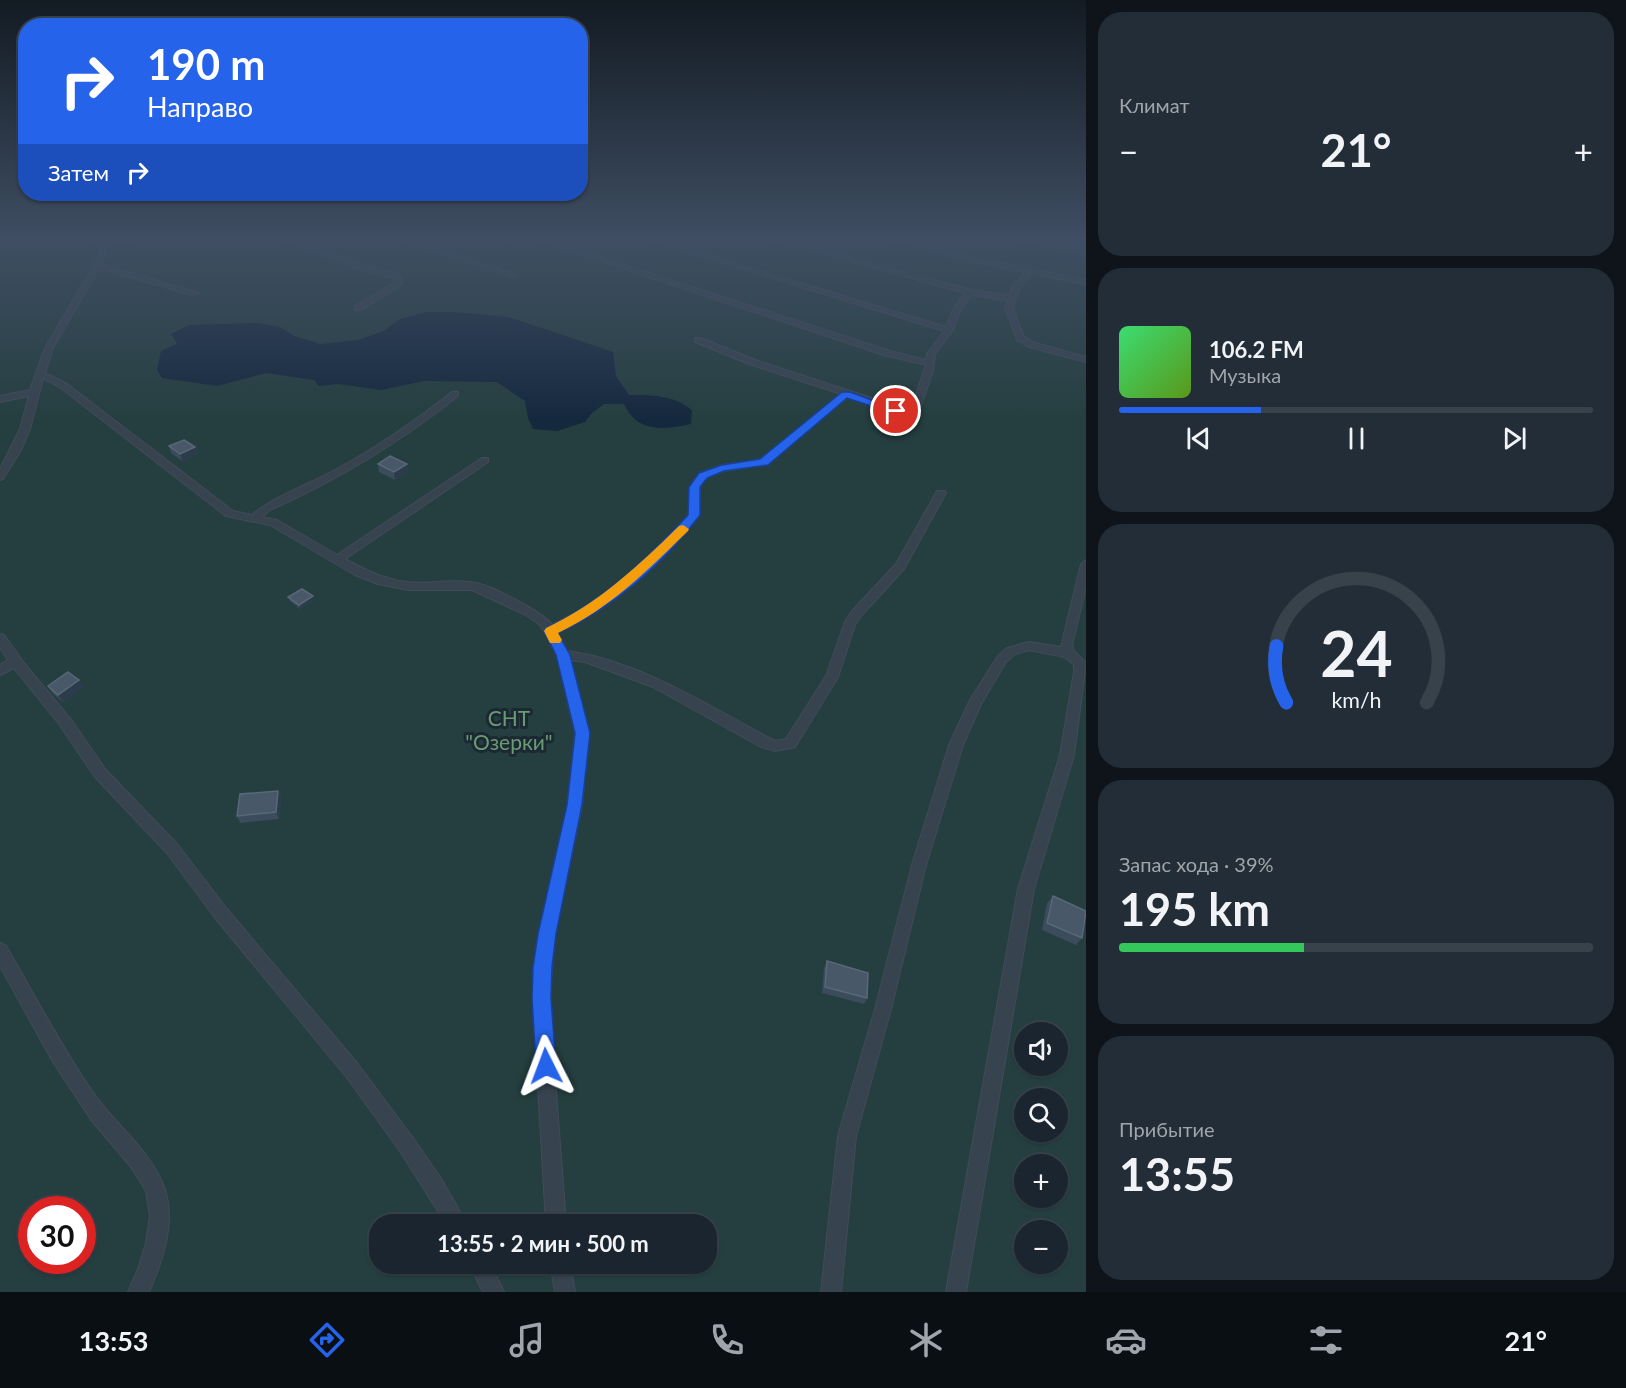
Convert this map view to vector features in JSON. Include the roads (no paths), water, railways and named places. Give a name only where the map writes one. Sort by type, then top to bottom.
[{"type":"street","points":[[0,477],[25,429],[33,392],[49,348],[79,299]]},
{"type":"street","points":[[358,308],[373,299]]},
{"type":"street","points":[[722,299],[887,353],[929,363]]},
{"type":"street","points":[[847,299],[949,330]]},
{"type":"street","points":[[698,340],[754,363],[896,411],[916,409],[934,349],[949,330],[957,309],[964,299]]},
{"type":"street","points":[[1011,299],[1009,313],[1020,338],[1040,348],[1086,360]]},
{"type":"street","points":[[41,374],[64,386],[222,510],[230,514],[273,522],[371,578],[396,585],[474,586],[530,612],[550,631],[563,655],[582,733],[574,805],[549,923],[543,967],[542,998],[555,1214]]},
{"type":"street","points":[[0,399],[33,392]]},
{"type":"street","points":[[255,518],[266,508],[347,468],[400,435],[455,394]]},
{"type":"street","points":[[550,631],[579,618],[635,576],[656,557],[694,515],[695,487],[703,476],[722,468],[764,462],[846,394]]},
{"type":"street","points":[[338,559],[485,460]]},
{"type":"street","points":[[563,655],[586,658],[657,684],[766,743],[775,746],[790,743],[832,676],[849,626],[856,614],[900,566],[941,493]]},
{"type":"street","points":[[956,1292],[1026,889],[1067,755],[1078,692],[1078,660],[1066,645],[1066,636],[1086,564]]},
{"type":"street","points":[[0,638],[7,667],[57,711],[106,780],[179,857],[225,918],[278,978],[383,1109],[429,1174],[451,1214]]},
{"type":"street","points":[[831,1292],[847,1136],[883,1010],[919,865],[956,745],[975,703],[1002,659],[1011,651],[1029,646],[1078,660]]},
{"type":"street","points":[[0,951],[98,1115],[146,1172],[156,1190],[160,1214],[146,1276],[138,1292]]},
{"type":"street","points":[[485,1274],[494,1292]]},
{"type":"street","points":[[562,1274],[565,1292]]},
{"type":"water","points":[[426,312],[509,317],[613,352],[616,376],[629,395],[655,396],[677,401],[692,410],[691,424],[652,427],[636,420],[624,404],[604,404],[585,422],[557,431],[533,429],[525,401],[497,382],[424,381],[381,390],[339,384],[319,386],[314,380],[266,373],[217,386],[162,378],[157,370],[161,351],[177,344],[171,334],[189,325],[259,323],[280,327],[294,336],[321,344],[358,340],[384,331],[400,319]]},
{"type":"park label","name":"СНТ \"Озерки\"","points":[[509,731]]}]
